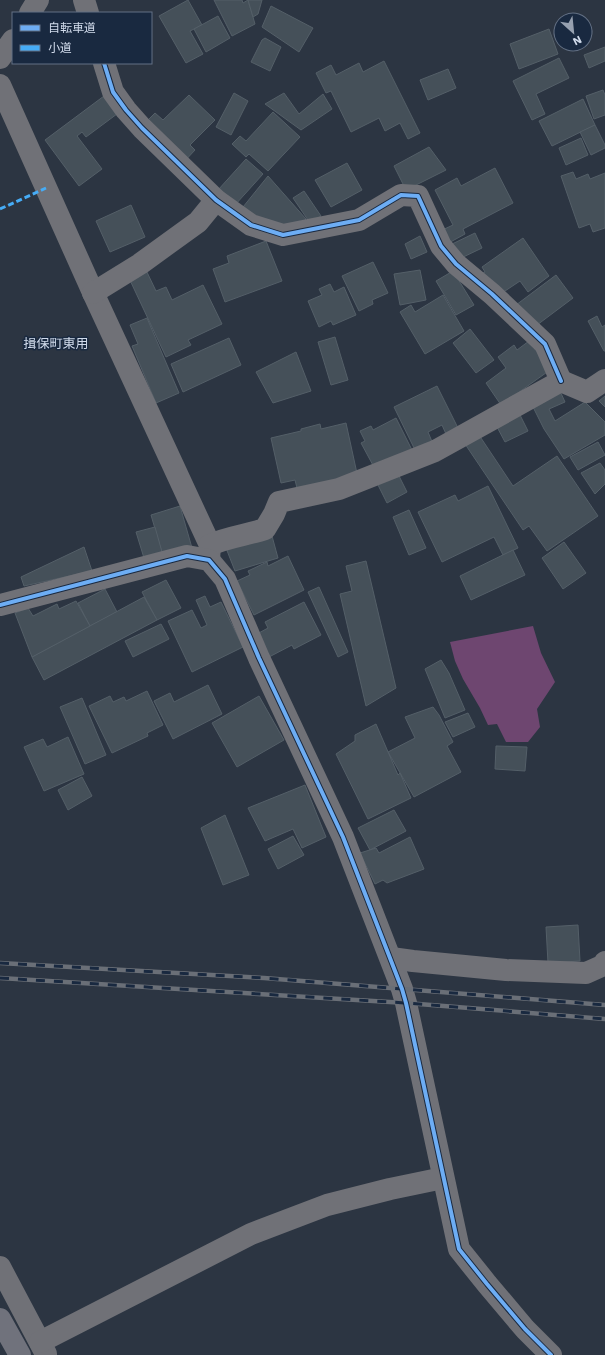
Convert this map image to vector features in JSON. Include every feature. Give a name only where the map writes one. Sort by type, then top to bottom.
[{"type":"main road","points":[[0,1319],[20,1355]]},
{"type":"street","points":[[31,12],[38,0]]},
{"type":"street","points":[[84,0],[88,12]]},
{"type":"street","points":[[0,58],[12,42]]},
{"type":"street","points":[[104,64],[113,92],[142,128],[216,200],[251,225],[283,236],[359,220],[401,195],[418,196],[441,246],[456,264],[492,294],[545,344],[561,381],[586,392],[605,380]]},
{"type":"street","points":[[0,85],[209,552],[225,579],[259,658],[343,837],[391,958],[406,1003],[459,1249],[520,1324],[551,1355]]},
{"type":"street","points":[[93,293],[140,264],[198,222],[216,200]]},
{"type":"street","points":[[0,605],[187,556],[209,552],[216,542],[265,529],[279,502],[339,489],[435,451],[561,381]]},
{"type":"street","points":[[391,958],[506,970],[586,973],[604,965],[605,962]]},
{"type":"street","points":[[0,1267],[43,1349],[251,1234],[327,1205],[390,1189],[444,1178]]},
{"type":"shaded area","points":[[533,626],[541,653],[555,682],[537,709],[540,727],[528,742],[506,742],[497,724],[488,725],[463,679],[455,661],[450,642]]},
{"type":"building","points":[[188,0],[202,25],[190,31],[203,54],[186,63],[159,16]]},
{"type":"building","points":[[214,0],[242,0],[243,3],[248,0],[255,24],[232,36]]},
{"type":"building","points":[[248,0],[262,0],[258,14],[253,17]]},
{"type":"building","points":[[271,6],[313,28],[299,52],[262,27]]},
{"type":"building","points":[[218,16],[230,38],[206,52],[194,29]]},
{"type":"building","points":[[549,29],[553,40],[553,52],[557,52],[558,54],[519,69],[510,44]]},
{"type":"building","points":[[265,38],[281,47],[270,71],[251,62],[262,40]]},
{"type":"building","points":[[605,47],[605,61],[589,68],[584,55]]},
{"type":"building","points":[[559,58],[569,78],[536,94],[545,114],[532,120],[513,81]]},
{"type":"building","points":[[384,61],[420,133],[408,139],[400,123],[385,131],[379,118],[351,132],[331,91],[326,93],[316,73],[331,65],[336,75],[359,63],[363,72]]},
{"type":"building","points":[[448,69],[456,88],[428,100],[420,80]]},
{"type":"building","points":[[603,90],[605,95],[605,115],[594,119],[586,96]]},
{"type":"building","points":[[108,93],[121,111],[86,137],[82,132],[77,136],[102,169],[79,186],[45,140]]},
{"type":"building","points":[[234,93],[248,101],[231,135],[216,127]]},
{"type":"building","points":[[284,93],[299,114],[323,94],[332,109],[301,130],[265,104]]},
{"type":"building","points":[[189,95],[215,120],[190,145],[195,150],[182,164],[143,125],[155,113],[163,120]]},
{"type":"building","points":[[583,99],[595,125],[552,146],[539,121]]},
{"type":"building","points":[[273,112],[300,137],[268,171],[249,154],[246,157],[232,144],[240,136],[246,141]]},
{"type":"building","points":[[595,125],[605,148],[591,155],[580,132]]},
{"type":"building","points":[[581,138],[588,155],[566,165],[559,148]]},
{"type":"building","points":[[429,147],[446,170],[406,190],[394,166]]},
{"type":"building","points":[[246,159],[263,174],[235,205],[218,190]]},
{"type":"building","points":[[347,163],[362,190],[331,207],[315,180]]},
{"type":"building","points":[[495,168],[513,203],[463,229],[465,234],[445,245],[438,232],[453,225],[435,190],[457,178],[461,186]]},
{"type":"building","points":[[573,172],[576,179],[588,174],[590,179],[605,173],[605,228],[593,232],[590,224],[579,228],[561,176]]},
{"type":"building","points":[[268,176],[306,219],[295,230],[263,228],[243,207]]},
{"type":"building","points":[[304,191],[321,216],[310,223],[293,198]]},
{"type":"building","points":[[131,205],[145,237],[110,252],[96,221]]},
{"type":"building","points":[[475,233],[482,248],[457,260],[450,245]]},
{"type":"building","points":[[420,236],[427,252],[411,259],[405,244]]},
{"type":"building","points":[[523,238],[549,276],[528,292],[520,281],[499,295],[483,273],[485,272],[482,267]]},
{"type":"building","points":[[266,241],[282,281],[225,302],[213,269],[229,263],[227,256]]},
{"type":"building","points":[[373,262],[388,293],[372,300],[373,304],[359,311],[342,276]]},
{"type":"building","points":[[145,268],[156,291],[166,287],[172,300],[203,285],[222,324],[188,340],[191,345],[166,357],[128,276]]},
{"type":"building","points":[[420,270],[426,300],[400,305],[394,274]]},
{"type":"building","points":[[453,271],[474,305],[456,315],[436,281]]},
{"type":"building","points":[[556,275],[573,298],[533,328],[516,305]]},
{"type":"building","points":[[330,284],[334,292],[344,287],[356,315],[333,325],[331,321],[319,327],[308,301],[322,295],[319,289]]},
{"type":"building","points":[[443,295],[464,331],[425,354],[400,312],[411,305],[415,312]]},
{"type":"building","points":[[597,316],[602,327],[605,325],[605,351],[588,321]]},
{"type":"building","points":[[147,318],[179,393],[156,403],[132,346],[138,344],[130,325]]},
{"type":"building","points":[[470,329],[494,360],[476,373],[453,343]]},
{"type":"building","points":[[335,337],[348,380],[331,385],[318,342]]},
{"type":"building","points":[[229,338],[241,365],[183,392],[171,364]]},
{"type":"building","points":[[529,341],[550,370],[501,405],[486,383],[506,368],[498,357],[514,345],[517,350]]},
{"type":"building","points":[[296,352],[311,391],[273,403],[256,372]]},
{"type":"building","points":[[437,386],[458,428],[446,434],[442,425],[428,432],[433,444],[416,452],[394,407]]},
{"type":"building","points":[[560,391],[565,402],[549,409],[555,421],[585,402],[605,422],[605,435],[564,459],[544,429],[532,405]]},
{"type":"building","points":[[605,396],[605,407],[599,401]]},
{"type":"building","points":[[519,413],[528,431],[505,442],[496,425]]},
{"type":"building","points":[[396,418],[412,450],[375,469],[361,443],[365,441],[360,431],[371,426],[373,430]]},
{"type":"building","points":[[346,423],[358,478],[298,492],[295,480],[281,483],[271,438],[301,431],[301,429],[320,424],[321,429]]},
{"type":"building","points":[[479,435],[513,486],[557,456],[598,516],[547,551],[529,526],[523,530],[465,444]]},
{"type":"building","points":[[598,442],[605,455],[578,470],[570,457]]},
{"type":"building","points":[[600,463],[605,470],[605,484],[595,494],[581,473]]},
{"type":"building","points":[[397,472],[407,492],[387,503],[377,483]]},
{"type":"building","points":[[488,486],[518,548],[503,555],[494,537],[442,562],[418,512],[455,495],[458,501]]},
{"type":"building","points":[[180,506],[192,548],[163,556],[151,515]]},
{"type":"building","points":[[409,510],[426,548],[409,555],[393,517]]},
{"type":"building","points":[[155,527],[162,552],[144,558],[136,532]]},
{"type":"building","points":[[272,536],[278,558],[235,571],[226,548]]},
{"type":"building","points":[[564,542],[586,573],[563,589],[542,558]]},
{"type":"building","points":[[84,547],[92,571],[24,586],[21,577]]},
{"type":"building","points":[[513,550],[525,575],[471,600],[460,576]]},
{"type":"building","points":[[288,556],[304,590],[254,615],[237,581],[250,575],[248,571],[267,562],[268,566]]},
{"type":"building","points":[[366,561],[396,688],[366,706],[340,594],[352,591],[346,566]]},
{"type":"building","points":[[166,580],[181,608],[157,620],[142,592]]},
{"type":"building","points":[[319,587],[348,652],[338,657],[308,592]]},
{"type":"building","points":[[105,589],[117,612],[90,626],[78,603]]},
{"type":"building","points":[[205,596],[210,607],[221,602],[243,647],[192,672],[168,621],[192,610],[201,628],[207,625],[196,600]]},
{"type":"building","points":[[144,597],[157,620],[44,680],[32,657]]},
{"type":"building","points":[[76,601],[90,626],[32,657],[15,613],[28,608],[33,616],[57,604],[59,609]]},
{"type":"building","points":[[304,602],[321,635],[294,649],[292,645],[269,657],[257,634],[268,628],[265,622]]},
{"type":"building","points":[[161,624],[169,639],[133,657],[125,641]]},
{"type":"building","points":[[441,660],[449,673],[465,710],[445,718],[425,669]]},
{"type":"building","points":[[208,685],[222,714],[173,739],[154,701],[170,693],[174,702]]},
{"type":"building","points":[[147,691],[163,725],[147,733],[148,736],[112,753],[89,706],[110,696],[113,702],[124,697],[126,701]]},
{"type":"building","points":[[259,696],[284,740],[237,767],[212,723]]},
{"type":"building","points":[[82,698],[106,755],[85,764],[60,707]]},
{"type":"building","points":[[433,707],[439,715],[453,742],[447,746],[461,772],[414,797],[388,752],[415,738],[405,717]]},
{"type":"building","points":[[468,713],[475,727],[453,737],[445,722]]},
{"type":"building","points":[[376,724],[398,775],[400,773],[411,798],[368,819],[336,754],[355,741],[355,735]]},
{"type":"building","points":[[68,737],[84,774],[44,791],[24,747],[43,739],[47,747]]},
{"type":"building","points":[[496,746],[527,747],[525,771],[495,769]]},
{"type":"building","points":[[82,777],[92,796],[68,810],[58,790]]},
{"type":"building","points":[[305,785],[326,837],[302,848],[293,829],[265,841],[248,808]]},
{"type":"building","points":[[394,810],[406,831],[370,850],[358,828]]},
{"type":"building","points":[[225,815],[249,875],[223,885],[201,828]]},
{"type":"building","points":[[293,836],[304,855],[278,869],[268,849]]},
{"type":"building","points":[[410,837],[424,869],[387,883],[383,880],[375,884],[360,853],[376,848],[379,853]]},
{"type":"building","points":[[578,925],[580,961],[548,963],[546,927]]},
{"type":"railway","points":[[0,963],[264,978],[605,1005]]},
{"type":"railway","points":[[0,978],[406,1003],[605,1019]]},
{"type":"marked path","points":[[0,209],[46,188]]},
{"type":"cycle path","points":[[104,64],[113,92],[142,128],[216,200],[251,225],[283,235],[359,220],[401,195],[418,196],[441,246],[456,264],[492,294],[545,344],[561,381]]},
{"type":"cycle path","points":[[0,605],[187,556],[209,560],[225,579],[259,658],[343,837],[402,989],[459,1249],[525,1329],[551,1355]]},
{"type":"district","name":"揖保町東用","points":[[56,343]]}]
